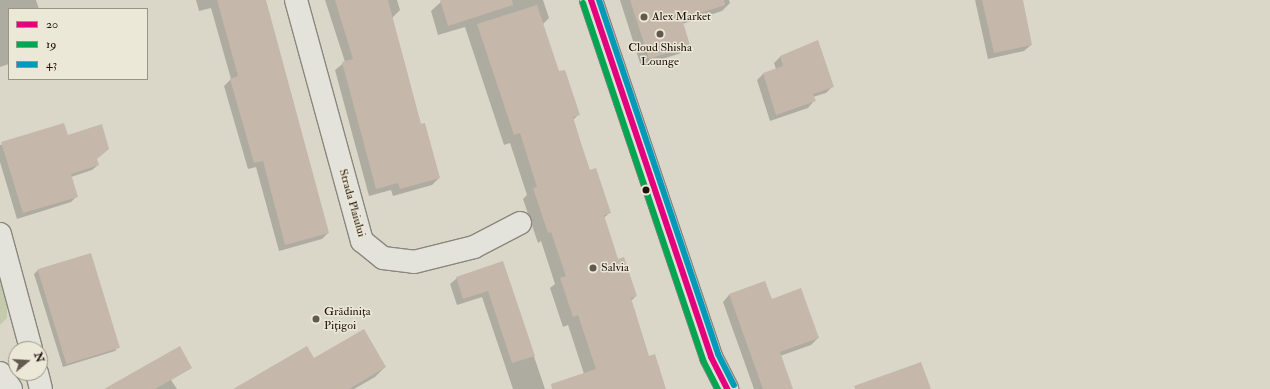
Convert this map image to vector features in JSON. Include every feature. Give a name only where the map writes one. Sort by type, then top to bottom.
[{"type":"main road","points":[[591,0],[711,357],[727,389]]},
{"type":"main road","points":[[711,357],[711,389]]},
{"type":"street","name":"Strada Plaiului","points":[[296,0],[362,241],[383,258],[414,262],[474,246],[520,224]]},
{"type":"street","points":[[0,234],[29,341]]},
{"type":"street","points":[[0,373],[11,389]]},
{"type":"green space","points":[[0,279],[7,305],[7,318],[0,325]]},
{"type":"building","points":[[217,0],[266,0],[329,233],[285,245],[263,161],[254,163],[230,79],[238,76]]},
{"type":"building","points":[[335,0],[388,0],[421,124],[425,123],[440,178],[400,189],[398,183],[376,189],[342,62],[353,59]]},
{"type":"building","points":[[440,0],[512,0],[513,5],[448,26]]},
{"type":"building","points":[[630,0],[724,0],[725,5],[682,19],[690,45],[649,59]]},
{"type":"building","points":[[982,0],[1023,0],[1032,45],[994,53]]},
{"type":"building","points":[[537,5],[559,71],[565,70],[580,115],[573,117],[581,143],[590,170],[596,168],[611,213],[604,215],[618,259],[624,257],[637,296],[631,298],[649,356],[655,354],[666,389],[552,389],[551,384],[596,369],[578,315],[573,317],[560,278],[566,276],[551,232],[548,233],[533,188],[537,187],[520,133],[514,135],[477,24]]},
{"type":"building","points":[[818,40],[834,87],[813,94],[816,101],[776,115],[763,73],[783,66],[780,56]]},
{"type":"building","points":[[64,123],[68,135],[102,124],[109,149],[97,159],[99,165],[71,174],[78,197],[23,213],[1,142]]},
{"type":"building","points":[[91,253],[120,348],[66,364],[37,269]]},
{"type":"building","points":[[503,261],[535,356],[512,363],[488,291],[463,299],[456,277]]},
{"type":"building","points":[[765,281],[772,299],[801,288],[819,338],[780,352],[793,389],[763,389],[729,294]]},
{"type":"building","points":[[364,329],[386,367],[349,389],[233,389],[307,346],[314,358]]},
{"type":"building","points":[[180,346],[192,368],[155,389],[104,389]]},
{"type":"building","points":[[921,362],[931,389],[855,389],[854,386]]},
{"type":"transit line","name":"20","points":[[591,0],[711,357],[727,389]]},
{"type":"transit line","name":"43","points":[[599,0],[718,354],[734,385]]},
{"type":"transit line","name":"19","points":[[583,3],[703,360],[718,389]]},
{"type":"place","name":"Alex Market","points":[[644,17]]},
{"type":"place","name":"Cloud Shisha Lounge","points":[[660,34]]},
{"type":"place","name":"Salvia","points":[[593,268]]},
{"type":"place","name":"Grădinița Pițigoi","points":[[316,319]]}]
